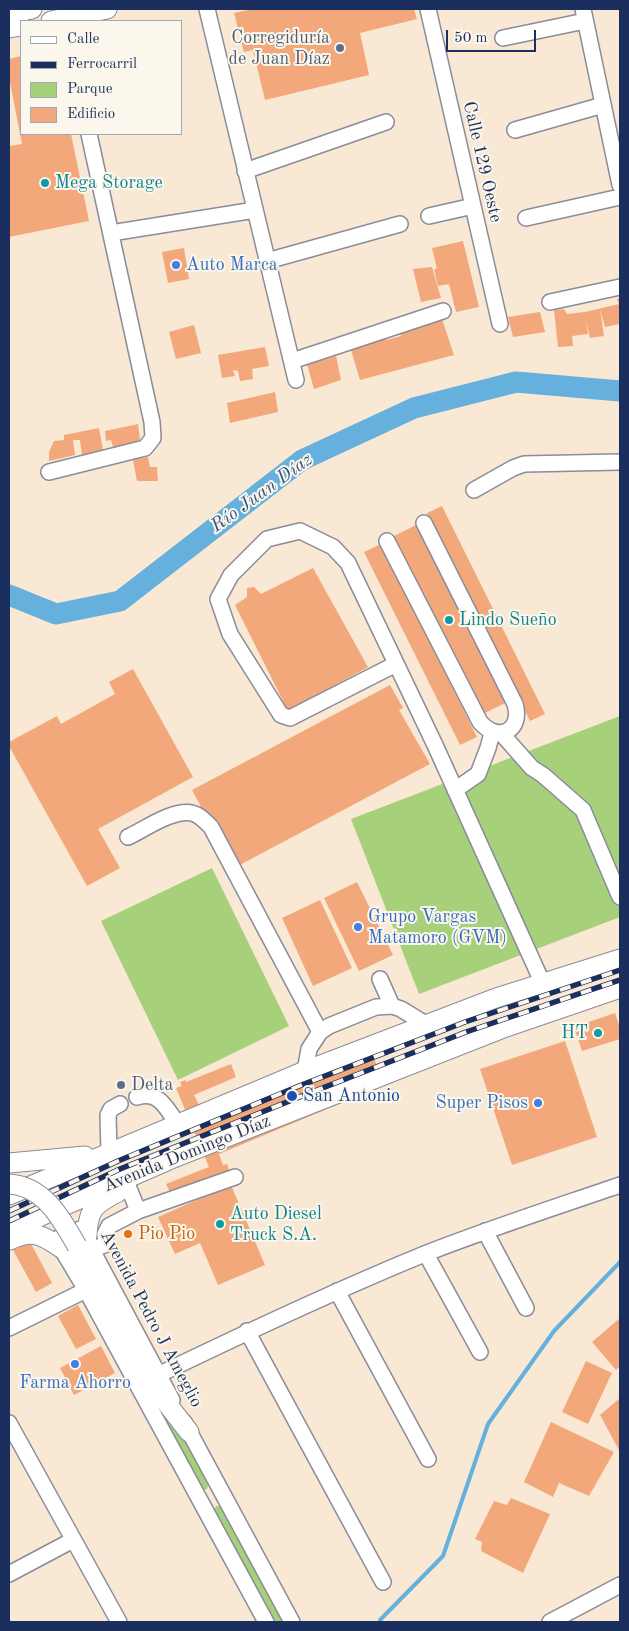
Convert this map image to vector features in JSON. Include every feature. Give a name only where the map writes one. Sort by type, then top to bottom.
[{"type":"main road","points":[[9,12],[32,9]]},
{"type":"main road","points":[[60,18],[107,9]]},
{"type":"main road","name":"Avenida Domingo Díaz","points":[[9,1195],[305,1071],[496,998],[619,957]]},
{"type":"main road","name":"Avenida Domingo Díaz","points":[[9,1231],[171,1159],[506,1027],[620,988]]},
{"type":"main road","points":[[9,1163],[105,1154]]},
{"type":"main road","points":[[79,1245],[92,1210],[98,1203],[145,1179],[171,1159]]},
{"type":"main road","points":[[9,1184],[20,1185],[39,1195],[62,1220],[79,1245],[151,1383],[189,1432]]},
{"type":"main road","points":[[9,1240],[19,1235],[31,1233],[48,1239],[79,1245]]},
{"type":"street","points":[[207,9],[296,380]]},
{"type":"street","name":"Calle 129 Oeste","points":[[428,9],[500,324]]},
{"type":"street","points":[[503,38],[584,15],[620,185]]},
{"type":"street","points":[[515,130],[603,105]]},
{"type":"street","points":[[245,171],[386,122]]},
{"type":"street","points":[[49,472],[145,448],[153,438],[152,422],[89,135]]},
{"type":"street","points":[[526,218],[620,197]]},
{"type":"street","points":[[429,216],[473,206]]},
{"type":"street","points":[[111,233],[255,210]]},
{"type":"street","points":[[267,261],[400,224]]},
{"type":"street","points":[[550,302],[620,287]]},
{"type":"street","points":[[292,362],[443,311]]},
{"type":"street","points":[[474,490],[513,468],[524,464],[620,462]]},
{"type":"street","points":[[424,522],[518,713],[516,722],[502,731],[488,748],[478,774],[455,790]]},
{"type":"street","points":[[396,664],[290,718],[281,715],[230,634],[218,599],[231,575],[267,539],[300,531],[332,547],[348,563],[396,664],[455,790],[542,984]]},
{"type":"street","points":[[387,541],[480,722],[486,730],[502,731],[589,807],[620,871]]},
{"type":"street","points":[[502,731],[532,768],[584,810],[620,897]]},
{"type":"street","points":[[128,837],[172,815],[192,813],[202,818],[211,827],[320,1032]]},
{"type":"street","points":[[380,978],[392,1006]]},
{"type":"street","points":[[305,1071],[309,1049],[320,1032],[329,1026],[376,1007],[392,1006],[401,1009],[427,1025]]},
{"type":"street","points":[[137,1097],[146,1094],[160,1099],[177,1123]]},
{"type":"street","points":[[105,1154],[108,1115],[111,1109],[120,1104]]},
{"type":"street","points":[[235,1177],[138,1211],[109,1226],[105,1234],[106,1244],[79,1245],[86,1290],[266,1622]]},
{"type":"street","points":[[158,1375],[247,1331],[426,1254],[486,1231],[620,1185]]},
{"type":"street","points":[[128,1186],[138,1211]]},
{"type":"street","points":[[486,1231],[526,1308]]},
{"type":"street","name":"Avenida Pedro J Ameglio","points":[[79,1245],[158,1375],[292,1622]]},
{"type":"street","points":[[426,1254],[480,1352]]},
{"type":"street","points":[[9,1328],[86,1290]]},
{"type":"street","points":[[337,1291],[428,1459]]},
{"type":"street","points":[[247,1331],[383,1582]]},
{"type":"street","points":[[9,1423],[14,1447],[73,1540],[119,1622]]},
{"type":"street","points":[[200,1500],[221,1489]]},
{"type":"street","points":[[9,1574],[73,1540]]},
{"type":"street","points":[[550,1622],[620,1584]]},
{"type":"green space","points":[[620,716],[620,917],[419,994],[351,819]]},
{"type":"green space","points":[[212,868],[289,1026],[178,1080],[101,921]]},
{"type":"green space","points":[[149,1392],[183,1434],[209,1483],[207,1489],[203,1490]]},
{"type":"green space","points":[[216,1506],[221,1506],[285,1622],[273,1622],[214,1510]]},
{"type":"building","points":[[253,9],[414,9],[417,19],[360,33],[369,75],[265,100],[253,50],[244,52],[234,13]]},
{"type":"building","name":"Mega Storage","points":[[20,56],[20,134],[9,77],[9,59]]},
{"type":"building","name":"Mega Storage","points":[[20,135],[71,135],[89,221],[9,237],[9,146],[22,144]]},
{"type":"building","points":[[463,241],[479,307],[456,312],[449,284],[438,286],[434,269],[437,269],[432,248]]},
{"type":"building","name":"Auto Marca","points":[[184,248],[189,279],[168,283],[162,252]]},
{"type":"building","points":[[432,267],[441,298],[421,302],[413,269]]},
{"type":"building","points":[[620,298],[620,324],[605,327],[600,309],[604,336],[590,338],[586,320],[588,334],[572,336],[573,346],[558,347],[554,310],[564,309],[567,314],[585,312],[619,304],[617,299]]},
{"type":"building","points":[[540,312],[545,332],[513,337],[508,317]]},
{"type":"building","points":[[442,319],[454,355],[360,380],[351,350],[368,345],[368,341],[383,336],[386,340],[401,336],[399,331]]},
{"type":"building","points":[[194,325],[201,353],[176,359],[169,332]]},
{"type":"building","points":[[265,347],[269,366],[252,369],[253,379],[240,381],[238,371],[233,370],[235,376],[222,378],[218,355]]},
{"type":"building","points":[[336,356],[341,380],[314,389],[307,364]]},
{"type":"building","points":[[275,392],[278,412],[230,423],[227,403]]},
{"type":"building","points":[[138,424],[140,440],[129,443],[129,449],[119,451],[117,446],[113,447],[111,440],[106,441],[105,431]]},
{"type":"building","points":[[99,428],[103,450],[82,455],[80,440],[73,440],[75,455],[49,461],[49,452],[54,441],[64,440],[64,435]]},
{"type":"building","points":[[148,457],[150,467],[157,467],[158,481],[137,481],[133,460]]},
{"type":"building","points":[[442,506],[545,714],[530,721],[427,513]]},
{"type":"building","name":"Lindo Sueño","points":[[418,524],[507,702],[481,715],[392,537]]},
{"type":"building","points":[[381,544],[477,737],[460,745],[364,552]]},
{"type":"building","points":[[313,568],[368,667],[288,711],[235,605],[247,597],[247,588],[254,587],[261,594]]},
{"type":"building","points":[[133,669],[193,777],[98,829],[120,868],[87,886],[9,746],[9,742],[57,716],[61,724],[115,694],[109,682]]},
{"type":"building","points":[[390,685],[403,708],[399,710],[430,764],[234,868],[192,790]]},
{"type":"building","name":"Grupo Vargas Matamoro (GVM)","points":[[357,882],[393,955],[359,971],[324,898]]},
{"type":"building","points":[[320,900],[352,968],[313,986],[282,918]]},
{"type":"building","name":"HT","points":[[615,1013],[620,1028],[620,1039],[582,1051],[574,1027]]},
{"type":"building","name":"San Antonio","points":[[366,1039],[385,1085],[219,1154],[223,1165],[227,1164],[229,1170],[226,1172],[227,1175],[172,1197],[166,1184],[209,1167],[176,1088],[182,1086],[180,1082],[186,1080],[186,1082],[231,1064],[236,1077],[194,1095],[200,1107]]},
{"type":"building","name":"Super Pisos","points":[[565,1041],[597,1137],[512,1165],[480,1069]]},
{"type":"building","name":"Auto Diesel Truck S.A.","points":[[231,1185],[265,1265],[218,1285],[200,1243],[175,1254],[158,1217]]},
{"type":"building","points":[[30,1242],[52,1283],[36,1292],[13,1250]]},
{"type":"building","points":[[78,1305],[96,1339],[76,1349],[58,1316]]},
{"type":"building","points":[[620,1318],[620,1366],[616,1370],[592,1342]]},
{"type":"building","points":[[101,1346],[115,1373],[74,1395],[60,1368]]},
{"type":"building","points":[[586,1361],[612,1373],[588,1424],[562,1412]]},
{"type":"building","points":[[620,1398],[620,1452],[600,1415]]},
{"type":"building","points":[[551,1422],[614,1452],[589,1496],[559,1483],[553,1497],[524,1482]]},
{"type":"building","points":[[511,1498],[550,1514],[523,1573],[481,1551],[482,1542],[475,1539],[494,1501],[507,1505]]},
{"type":"waterway","name":"Río Juan Díaz","points":[[9,595],[56,614],[120,601],[302,460],[414,408],[516,382],[620,391]]},
{"type":"waterway","points":[[380,1620],[443,1556],[488,1424],[554,1331],[620,1262]]},
{"type":"railway","points":[[9,1211],[118,1161],[299,1086],[465,1022],[620,970]]},
{"type":"railway","points":[[9,1221],[120,1169],[302,1096],[466,1032],[620,980]]},
{"type":"place","name":"Corregiduría de Juan Díaz","points":[[340,48]]},
{"type":"place","name":"Mega Storage","points":[[45,183]]},
{"type":"place","name":"Auto Marca","points":[[176,265]]},
{"type":"place","name":"Lindo Sueño","points":[[449,620]]},
{"type":"place","name":"Grupo Vargas Matamoro (GVM)","points":[[358,927]]},
{"type":"place","name":"HT","points":[[598,1033]]},
{"type":"place","name":"Delta","points":[[121,1085]]},
{"type":"place","name":"San Antonio","points":[[292,1096]]},
{"type":"place","name":"Super Pisos","points":[[538,1103]]},
{"type":"place","name":"Auto Diesel Truck S.A.","points":[[220,1224]]},
{"type":"place","name":"Pio Pio","points":[[128,1234]]},
{"type":"place","name":"Farma Ahorro","points":[[75,1364]]}]
